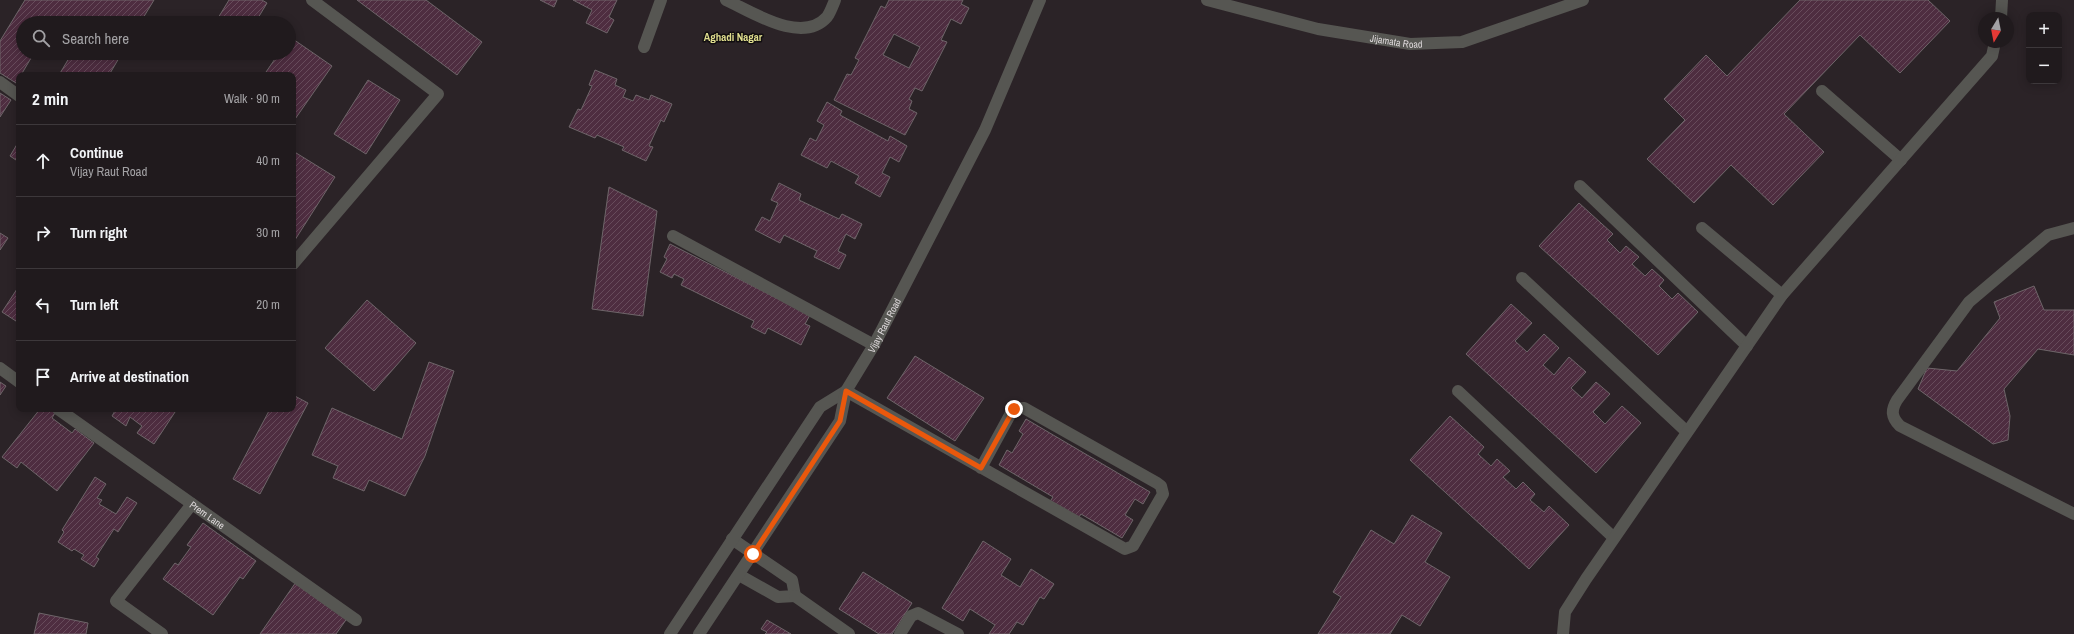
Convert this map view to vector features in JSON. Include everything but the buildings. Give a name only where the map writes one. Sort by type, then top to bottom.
[{"type":"street","points":[[296,260],[438,94],[312,0]]},
{"type":"street","points":[[644,47],[661,0]]},
{"type":"street","points":[[726,0],[770,21],[797,30],[814,26],[827,17],[835,0]]},
{"type":"street","name":"Vijay Raut Road","points":[[700,634],[840,421],[846,391],[874,345],[985,130],[1040,0]]},
{"type":"street","name":"Jijamata Road","points":[[1207,0],[1318,29],[1410,44],[1462,42],[1583,0]]},
{"type":"street","points":[[2001,12],[2002,0]]},
{"type":"street","points":[[1563,634],[1565,612],[1614,538],[1782,295],[1992,56],[1994,48]]},
{"type":"street","points":[[0,82],[16,94]]},
{"type":"street","points":[[1822,92],[1901,160]]},
{"type":"street","points":[[1580,186],[1747,346]]},
{"type":"street","points":[[1702,228],[1782,295]]},
{"type":"street","points":[[2074,228],[2048,235],[1969,302],[1897,400],[1892,413],[1894,420],[1900,426],[2074,514]]},
{"type":"street","points":[[673,236],[874,345]]},
{"type":"street","points":[[1522,278],[1687,432]]},
{"type":"street","points":[[0,368],[16,380]]},
{"type":"street","points":[[674,633],[732,539],[820,407],[846,391],[981,468],[1125,549],[1133,546],[1163,494],[1161,486],[1157,483],[1024,408],[1014,409],[1011,413],[981,468]]},
{"type":"street","points":[[1458,391],[1614,538]]},
{"type":"street","name":"Prem Lane","points":[[62,412],[356,620]]},
{"type":"street","points":[[162,634],[116,601],[192,504]]},
{"type":"street","points":[[732,539],[792,580],[795,596]]},
{"type":"street","points":[[739,575],[778,597],[795,596],[849,634]]},
{"type":"street","points":[[900,634],[911,616],[918,612],[958,634]]},
{"type":"district","name":"Aghadi Nagar","points":[[733,37]]},
{"type":"route","points":[[753,554],[840,421],[846,391],[981,468],[1014,409]]}]
